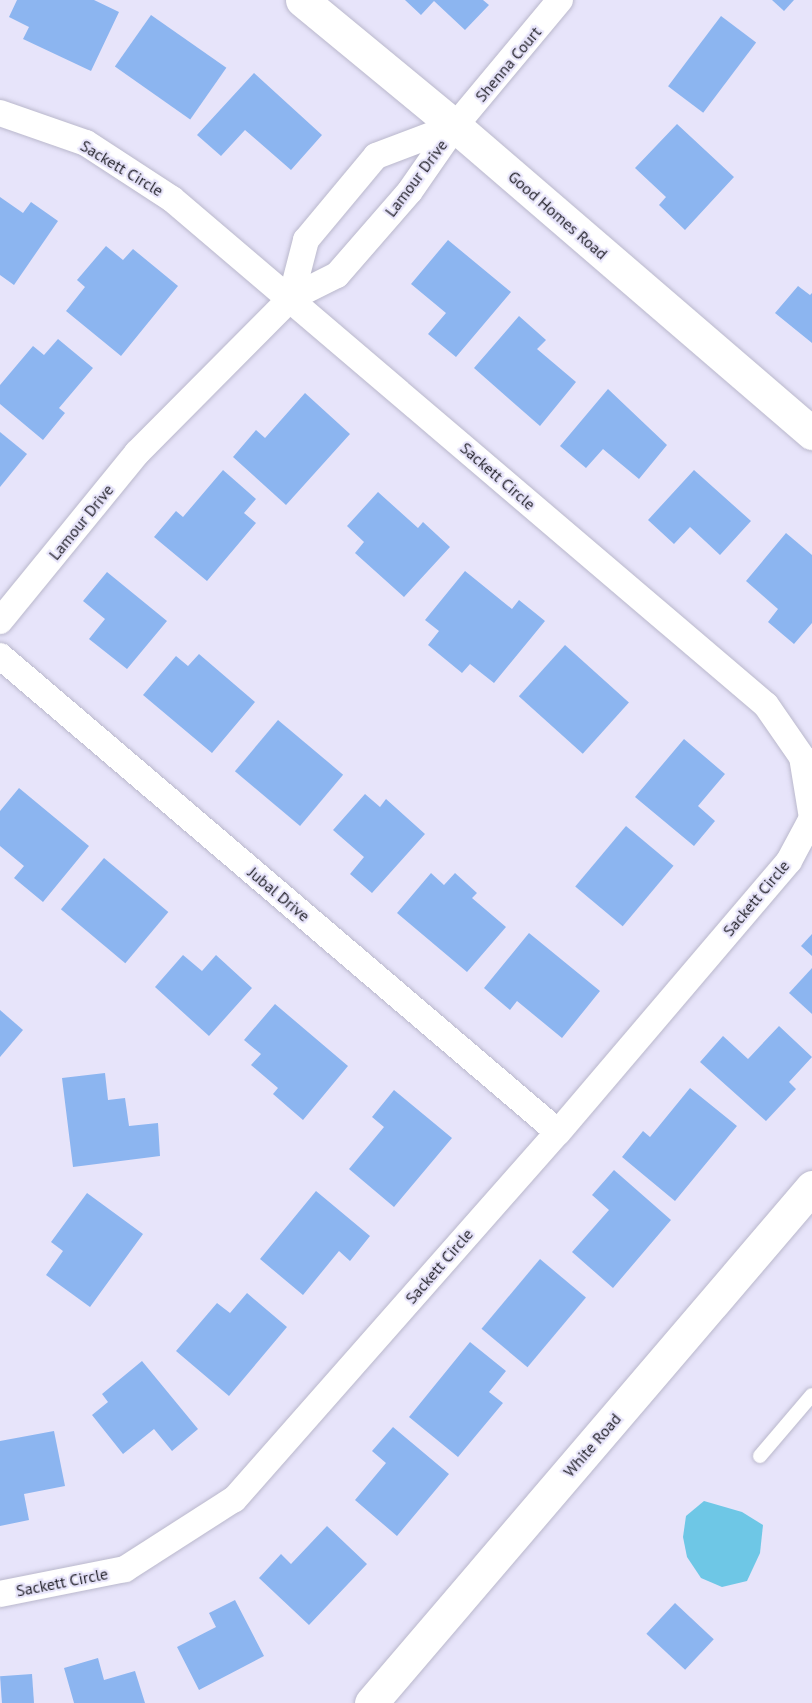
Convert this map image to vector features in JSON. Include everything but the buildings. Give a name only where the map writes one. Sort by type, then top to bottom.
[{"type":"street","name":"Good Homes Road","points":[[302,0],[455,126],[812,433]]},
{"type":"street","name":"Shenna Court","points":[[455,126],[560,0]]},
{"type":"street","name":"Sackett Circle","points":[[0,113],[86,144],[172,199],[291,298],[766,705],[802,757],[812,818],[789,861],[558,1132],[234,1499],[125,1569],[0,1594]]},
{"type":"street","name":"Lamour Drive","points":[[291,298],[306,240],[376,156],[455,126]]},
{"type":"street","name":"Lamour Drive","points":[[0,621],[137,453],[291,298],[337,274],[410,190],[455,126]]},
{"type":"street","name":"Jubal Drive","points":[[0,656],[558,1132]]},
{"type":"street","name":"White Road","points":[[371,1703],[812,1187]]},
{"type":"lane","points":[[760,1456],[812,1395]]},
{"type":"water","points":[[704,1501],[742,1512],[763,1525],[760,1553],[747,1581],[722,1587],[701,1578],[687,1557],[683,1537],[686,1516]]}]
